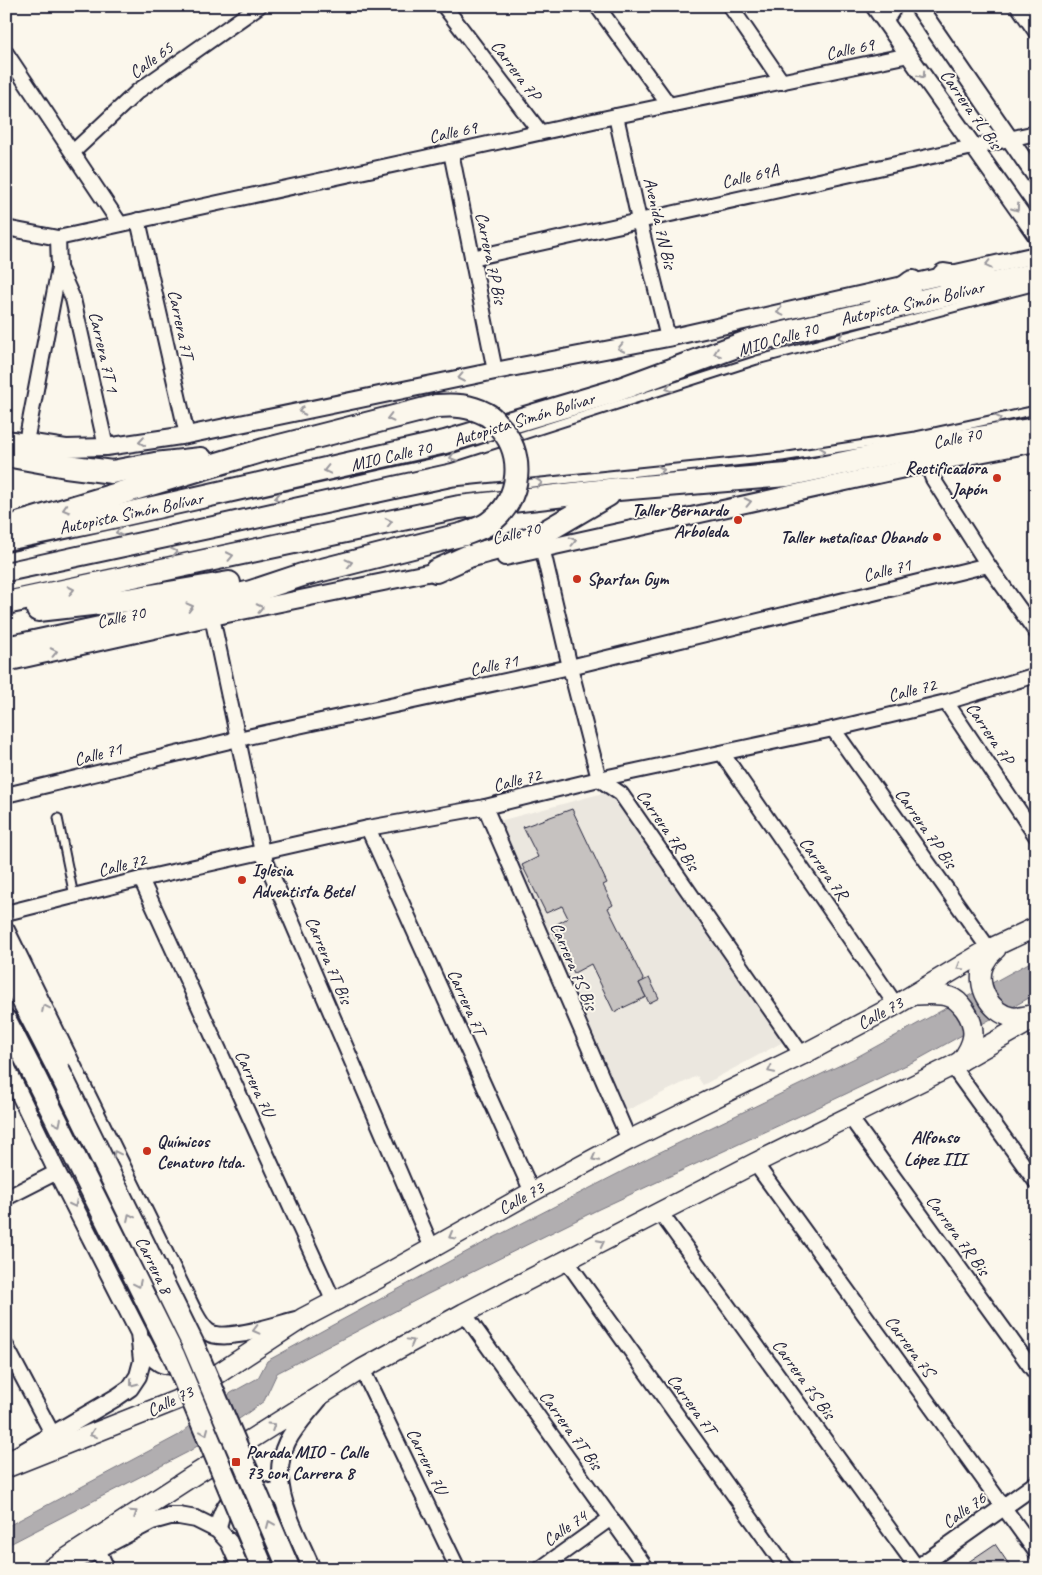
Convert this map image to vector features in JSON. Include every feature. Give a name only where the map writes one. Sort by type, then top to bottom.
[{"type":"highway","name":"Autopista Simón Bolívar","points":[[6,539],[104,519],[445,442],[612,392],[750,341],[1036,274]]},
{"type":"highway","points":[[944,275],[998,283]]},
{"type":"highway","points":[[871,313],[912,282]]},
{"type":"highway","points":[[6,528],[264,450],[437,406],[463,405],[487,414],[506,432],[516,456],[516,482],[507,506],[488,524],[464,534],[302,575],[232,596],[133,621],[6,648]]},
{"type":"highway","points":[[986,452],[1036,430]]},
{"type":"highway","points":[[6,603],[459,507],[618,489],[787,475],[924,455],[1036,430]]},
{"type":"highway","points":[[6,455],[112,472],[155,464],[264,450]]},
{"type":"highway","points":[[924,455],[963,457]]},
{"type":"highway","points":[[436,571],[469,556],[517,543],[540,534],[618,489]]},
{"type":"highway","points":[[6,613],[127,600],[247,580],[302,575]]},
{"type":"main road","name":"Calle 73","points":[[6,1468],[177,1400],[303,1318],[629,1140],[802,1055],[896,1005],[1036,926]]},
{"type":"main road","points":[[993,951],[982,972],[982,981],[987,998],[1001,1013],[1030,1016]]},
{"type":"main road","points":[[6,967],[28,975],[23,1001]]},
{"type":"main road","name":"Carrera 8","points":[[6,967],[193,1344],[289,1569]]},
{"type":"main road","points":[[913,995],[942,995],[953,998],[969,1017],[974,1031],[971,1045],[957,1064]]},
{"type":"main road","points":[[50,1569],[362,1369],[464,1313],[755,1163],[957,1064],[1030,1016]]},
{"type":"main road","name":"Carrera 8","points":[[6,1021],[174,1356],[263,1569]]},
{"type":"street","name":"Calle 65","points":[[73,152],[138,91],[259,6]]},
{"type":"street","name":"Carrera 7P","points":[[444,6],[540,132]]},
{"type":"street","points":[[597,6],[668,105]]},
{"type":"street","points":[[730,6],[782,82]]},
{"type":"street","name":"Carrera 7L Bis","points":[[874,6],[1036,235]]},
{"type":"street","points":[[885,22],[895,6]]},
{"type":"street","name":"Carrera 7L Bis","points":[[918,6],[1036,177]]},
{"type":"street","points":[[1021,7],[1036,32]]},
{"type":"street","points":[[6,53],[120,224]]},
{"type":"street","name":"Calle 69","points":[[6,228],[58,238],[540,132],[909,55]]},
{"type":"street","name":"Avenida 7N Bis","points":[[616,116],[668,338]]},
{"type":"street","name":"Calle 69A","points":[[472,258],[1036,133]]},
{"type":"street","name":"Carrera 7P Bis","points":[[451,152],[495,371]]},
{"type":"street","name":"Carrera 7T","points":[[138,220],[187,435]]},
{"type":"street","points":[[26,442],[59,268],[58,238]]},
{"type":"street","points":[[6,439],[66,448],[106,447],[187,435],[495,371],[668,338],[1036,255]]},
{"type":"street","name":"Carrera 7T 1","points":[[59,268],[73,299],[106,447]]},
{"type":"street","name":"Calle 70","points":[[963,457],[1036,443]]},
{"type":"street","points":[[924,455],[933,479],[988,565],[1036,632]]},
{"type":"street","name":"Calle 70","points":[[6,662],[436,571],[924,455]]},
{"type":"street","points":[[542,547],[599,779]]},
{"type":"street","name":"Calle 71","points":[[6,796],[238,739],[570,667],[988,565]]},
{"type":"street","name":"Carrera 7T Bis","points":[[212,617],[262,852],[432,1248]]},
{"type":"street","name":"Calle 72","points":[[6,913],[141,879],[368,828],[485,807],[599,779],[833,729],[946,702],[1036,675]]},
{"type":"street","name":"Carrera 7P","points":[[946,702],[1036,836]]},
{"type":"street","name":"Carrera 7P Bis","points":[[833,729],[993,951]]},
{"type":"street","name":"Carrera 7R","points":[[722,753],[896,1005]]},
{"type":"street","name":"Carrera 7R Bis","points":[[599,779],[621,794],[802,1055]]},
{"type":"street","name":"Carrera 7S Bis","points":[[485,807],[629,1140]]},
{"type":"street","name":"Carrera 7T","points":[[368,828],[532,1192]]},
{"type":"street","name":"Carrera 7U","points":[[141,879],[334,1302]]},
{"type":"street","name":"Carrera 8","points":[[6,930],[192,1309],[208,1332],[220,1336],[230,1336],[303,1318]]},
{"type":"street","points":[[957,1064],[1036,1182]]},
{"type":"street","points":[[6,1066],[150,1356],[156,1361],[172,1365],[180,1364],[194,1355],[198,1348],[201,1332],[192,1309]]},
{"type":"street","name":"Carrera 7R Bis","points":[[850,1117],[1036,1374]]},
{"type":"street","name":"Carrera 7S","points":[[755,1163],[1036,1552]]},
{"type":"street","points":[[6,1198],[57,1172]]},
{"type":"street","name":"Carrera 7S Bis","points":[[660,1212],[917,1569]]},
{"type":"street","name":"Carrera 7T","points":[[566,1260],[787,1569]]},
{"type":"street","name":"Carrera 7T Bis","points":[[464,1313],[647,1569]]},
{"type":"street","points":[[6,1462],[130,1388],[138,1376],[142,1362],[142,1347],[139,1333]]},
{"type":"street","points":[[6,1346],[53,1435]]},
{"type":"street","name":"Carrera 7U","points":[[362,1369],[458,1569]]},
{"type":"street","points":[[312,1569],[283,1499],[280,1468],[286,1443],[294,1430],[325,1393]]},
{"type":"street","name":"Calle 76","points":[[917,1569],[1036,1484]]},
{"type":"street","points":[[218,1530],[220,1517],[226,1505],[234,1496],[246,1490],[259,1489],[272,1492],[283,1499]]},
{"type":"street","points":[[61,1569],[152,1522],[170,1516],[196,1519],[218,1530],[229,1542],[241,1569]]},
{"type":"street","name":"Calle 74","points":[[540,1569],[611,1518]]},
{"type":"street","points":[[98,1549],[107,1569]]},
{"type":"lane","name":"MIO Calle 70","points":[[6,557],[449,459],[757,360],[1036,286]]},
{"type":"lane","points":[[6,587],[456,491],[782,458],[916,436],[1036,410]]},
{"type":"lane","points":[[58,818],[74,896]]},
{"type":"shaded area","points":[[607,792],[618,798],[783,1042],[703,1085],[697,1076],[626,1111],[499,821]]},
{"type":"shaded area","points":[[1036,959],[1036,994],[917,1060],[599,1209],[428,1294],[277,1373],[264,1401],[188,1452],[6,1546],[6,1527],[179,1435],[231,1393],[258,1378],[267,1361],[470,1250],[654,1155],[855,1058]]},
{"type":"building","points":[[572,809],[607,883],[603,885],[613,905],[608,908],[644,981],[639,983],[646,997],[614,1012],[591,964],[574,973],[551,927],[568,918],[562,906],[546,913],[522,865],[538,857],[523,827]]},
{"type":"building","points":[[649,978],[659,998],[649,1003],[639,983]]},
{"type":"building","points":[[995,1544],[1012,1569],[958,1569]]},
{"type":"place","name":"Rectificadora Japón","points":[[997,478]]},
{"type":"place","name":"Taller Bernardo Arboleda","points":[[738,520]]},
{"type":"place","name":"Taller metalicas Obando","points":[[937,537]]},
{"type":"place","name":"Spartan Gym","points":[[577,579]]},
{"type":"place","name":"Iglesia Adventista Betel","points":[[242,880]]},
{"type":"place","name":"Químicos Cenaturo ltda.","points":[[147,1151]]},
{"type":"place","name":"Parada MIO - Calle 73 con Carrera 8","points":[[236,1462]]},
{"type":"district","name":"Alfonso López III","points":[[935,1148]]}]
